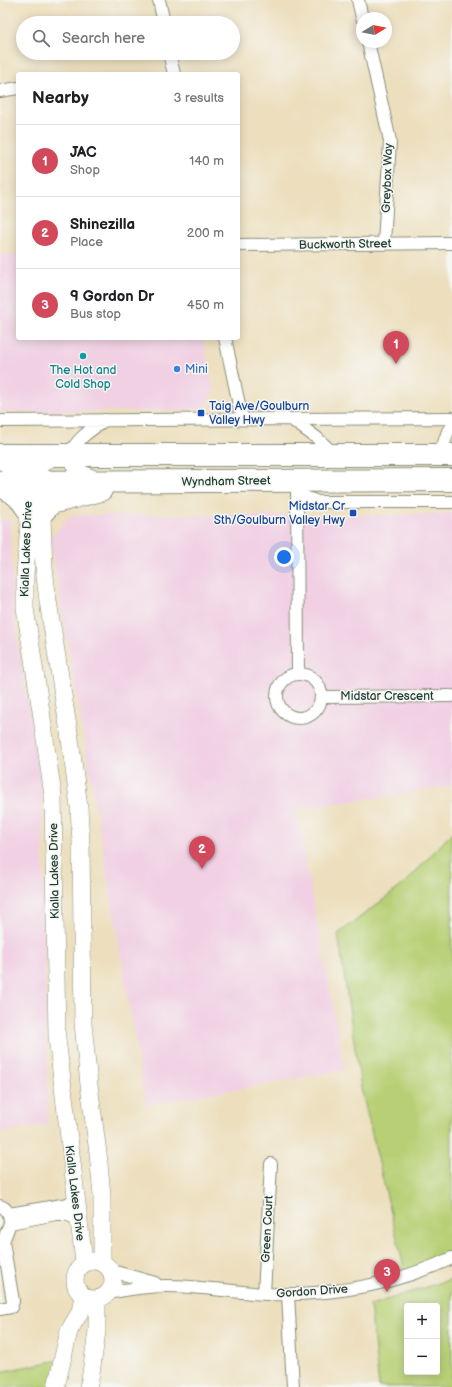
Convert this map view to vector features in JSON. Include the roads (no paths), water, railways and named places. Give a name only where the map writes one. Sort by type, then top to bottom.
[{"type":"highway","name":"Wyndham Street","points":[[0,455],[446,455]]},
{"type":"highway","points":[[416,455],[424,480]]},
{"type":"highway","points":[[446,455],[450,480]]},
{"type":"highway","name":"Wyndham Street","points":[[0,482],[131,482],[297,487],[450,480]]},
{"type":"highway","points":[[0,486],[10,490],[35,511],[51,503],[131,482]]},
{"type":"street","points":[[159,0],[162,16]]},
{"type":"street","points":[[358,0],[361,12]]},
{"type":"street","name":"Greybox Way","points":[[369,48],[390,141],[384,244]]},
{"type":"street","points":[[171,60],[174,72]]},
{"type":"street","points":[[0,91],[16,88]]},
{"type":"street","name":"Buckworth Street","points":[[240,245],[452,243]]},
{"type":"street","points":[[225,340],[242,419]]},
{"type":"street","points":[[0,421],[452,418]]},
{"type":"street","points":[[291,419],[317,438],[335,455]]},
{"type":"street","points":[[34,481],[42,465],[60,456],[75,444],[84,434],[106,420]]},
{"type":"street","points":[[446,455],[448,431],[452,428]]},
{"type":"street","points":[[60,456],[73,467],[109,482]]},
{"type":"street","name":"Kialla Lakes Drive","points":[[0,461],[28,471],[40,494],[29,525],[25,575],[25,608],[53,796],[57,1038],[84,1262]]},
{"type":"street","points":[[297,487],[318,502],[452,502]]},
{"type":"street","points":[[297,487],[298,674]]},
{"type":"street","name":"Kialla Lakes Drive","points":[[35,511],[79,807],[81,842],[83,1023],[90,1099],[98,1153],[107,1266]]},
{"type":"street","points":[[25,597],[47,594]]},
{"type":"street","points":[[298,674],[313,678],[318,684],[322,697],[316,711],[310,716],[298,719],[290,717],[284,712],[279,706],[277,697],[278,689],[282,682],[287,677],[298,674]]},
{"type":"street","name":"Midstar Crescent","points":[[322,697],[452,696]]},
{"type":"street","points":[[53,796],[68,794],[72,790],[69,767],[70,739]]},
{"type":"street","name":"Green Court","points":[[264,1294],[271,1164]]},
{"type":"street","points":[[102,1195],[99,1213],[93,1218],[79,1219],[65,1214],[6,1214],[68,1204],[76,1197],[102,1195]]},
{"type":"street","points":[[0,1309],[11,1306],[13,1301],[3,1242],[6,1214]]},
{"type":"street","name":"Gordon Drive","points":[[96,1296],[143,1287],[168,1286],[264,1294],[332,1291],[377,1284],[406,1276],[452,1258]]},
{"type":"street","points":[[56,1387],[69,1331],[80,1312],[96,1296],[114,1282],[107,1266],[90,1260],[84,1262],[76,1272],[74,1279],[75,1285],[78,1291],[96,1296]]},
{"type":"street","name":"Gordon Drive","points":[[107,1266],[168,1286]]},
{"type":"street","points":[[288,1294],[293,1387]]},
{"type":"street","points":[[88,1387],[97,1331],[96,1296]]},
{"type":"place","name":"The Hot and Cold Shop","points":[[83,356]]},
{"type":"place","name":"JAC","points":[[396,364]]},
{"type":"place","name":"Mini","points":[[177,369]]},
{"type":"place","name":"Taig Ave/Goulburn Valley Hwy","points":[[201,413]]},
{"type":"place","name":"Midstar Cr Sth/Goulburn Valley Hwy","points":[[353,513]]},
{"type":"place","name":"Shinezilla","points":[[202,869]]},
{"type":"place","name":"9 Gordon Dr","points":[[387,1292]]}]
